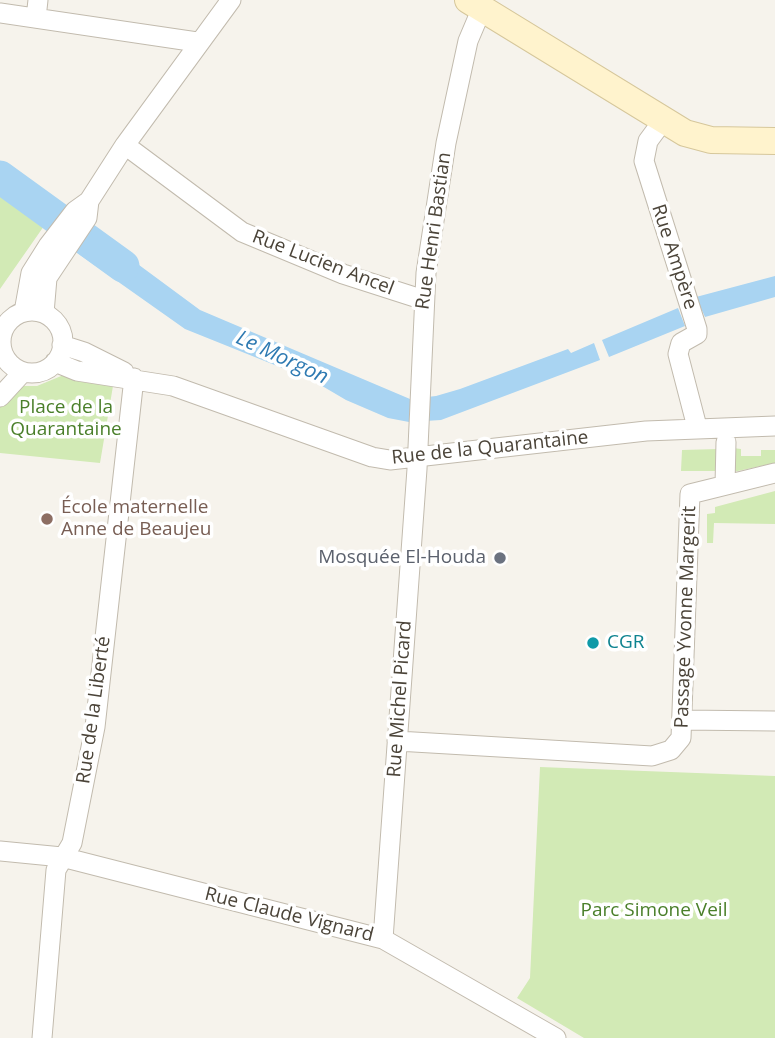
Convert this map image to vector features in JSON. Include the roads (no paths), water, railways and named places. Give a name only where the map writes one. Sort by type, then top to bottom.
[{"type":"street","points":[[34,313],[32,273],[62,239],[75,211],[89,201],[197,42],[231,0]]},
{"type":"street","points":[[475,4],[662,122],[685,133],[711,140],[775,141]]},
{"type":"street","name":"Rue Henri Bastian","points":[[417,460],[424,300],[446,143],[475,4]]},
{"type":"street","points":[[0,13],[37,9],[197,42]]},
{"type":"street","name":"Rue Ampère","points":[[662,122],[648,141],[644,161],[697,329],[693,337],[681,343],[678,354],[697,427]]},
{"type":"street","name":"Rue Lucien Ancel","points":[[125,145],[242,232],[343,274],[424,300]]},
{"type":"street","points":[[0,397],[10,368],[1,342],[2,332],[15,316],[34,313],[58,326],[59,353],[41,372],[10,368]]},
{"type":"street","name":"Rue de la Quarantaine","points":[[59,353],[84,352],[134,378],[173,386],[372,457],[417,460],[697,427],[775,426]]},
{"type":"street","name":"Rue de la Liberté","points":[[42,1038],[56,870],[72,844],[95,727],[134,378]]},
{"type":"street","points":[[725,485],[726,442]]},
{"type":"street","name":"Rue Michel Picard","points":[[383,939],[417,460]]},
{"type":"street","name":"Passage Yvonne Margerit","points":[[397,741],[652,755],[671,750],[681,738],[691,494],[775,473]]},
{"type":"street","points":[[682,720],[775,721]]},
{"type":"street","name":"Rue Claude Vignard","points":[[0,850],[62,858],[383,939],[556,1038]]},
{"type":"water","points":[[0,162],[59,206],[44,226],[0,194]]},
{"type":"water","points":[[93,231],[200,310],[410,399],[436,396],[460,389],[568,349],[571,353],[594,343],[600,360],[441,420],[409,422],[388,418],[346,400],[312,380],[185,329],[76,252],[74,248],[81,248]]},
{"type":"water","points":[[775,276],[775,297],[705,317],[696,297]]},
{"type":"water","points":[[678,308],[685,326],[609,357],[602,340]]},
{"type":"waterway","name":"Le Morgon","points":[[0,177],[123,266]]},
{"type":"place","name":"École maternelle Anne de Beaujeu","points":[[47,519]]},
{"type":"place","name":"Mosquée El-Houda","points":[[500,558]]},
{"type":"place","name":"CGR","points":[[593,643]]},
{"type":"park label","name":"Place de la Quarantaine","points":[[66,419]]},
{"type":"park label","name":"Parc Simone Veil","points":[[654,911]]}]
